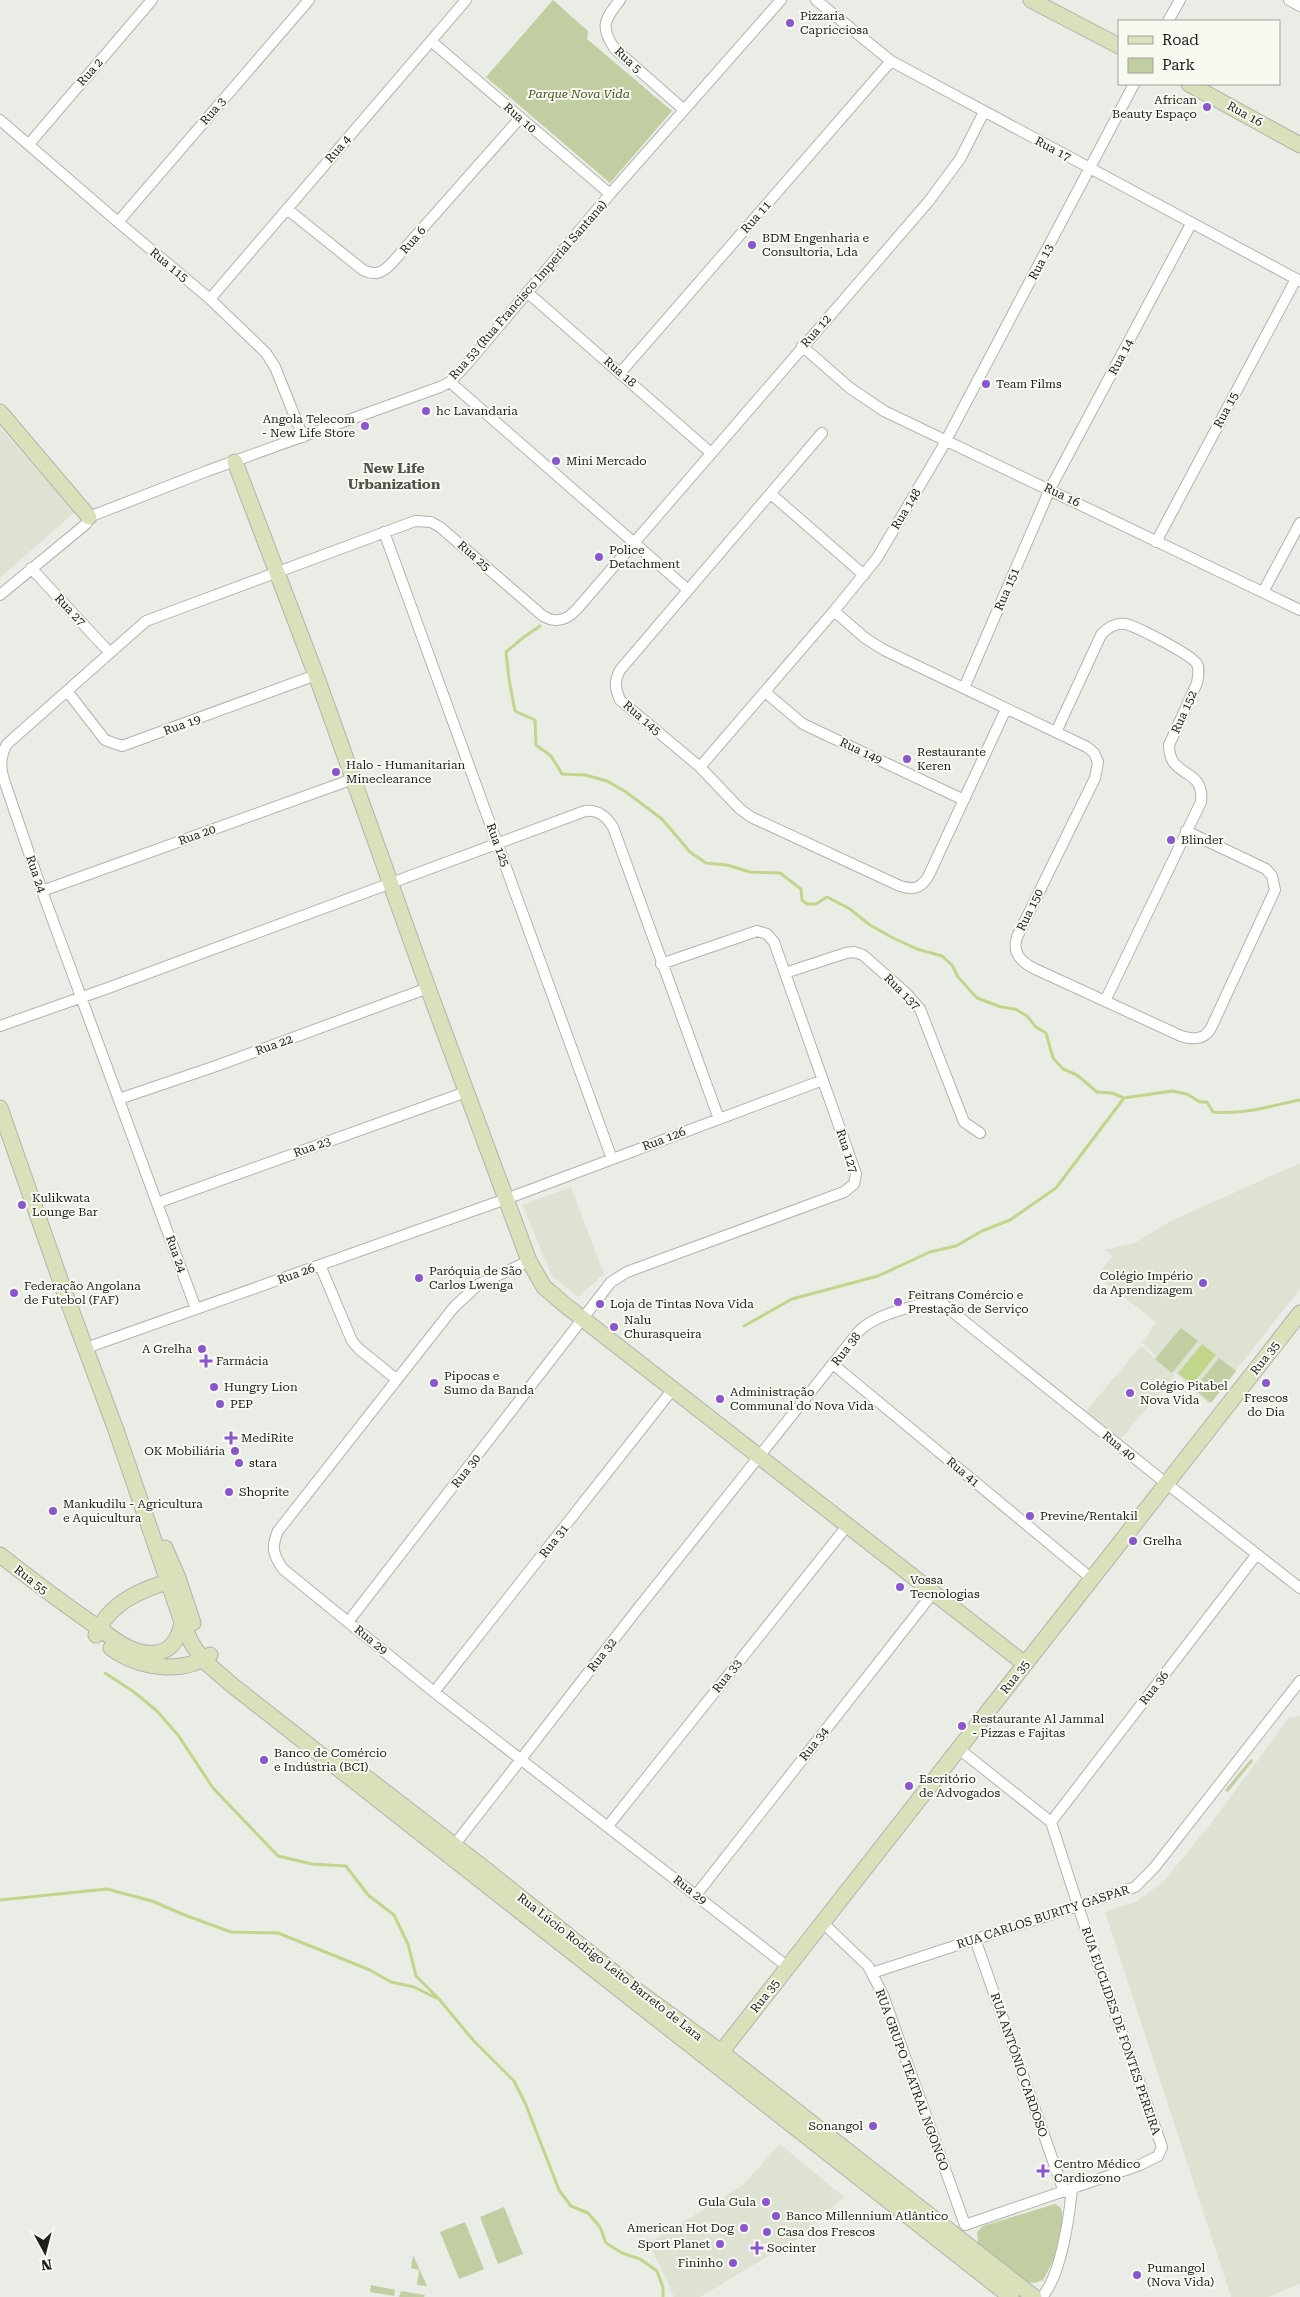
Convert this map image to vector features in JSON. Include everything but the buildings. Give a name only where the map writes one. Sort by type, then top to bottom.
[{"type":"street","name":"Rua 2","points":[[29,144],[152,0]]},
{"type":"street","name":"Rua 3","points":[[118,222],[309,0]]},
{"type":"street","name":"Rua 4","points":[[210,299],[466,0]]},
{"type":"street","name":"Rua 5","points":[[620,0],[609,14],[605,23],[605,32],[609,41],[683,110]]},
{"type":"street","name":"Rua 53 (Rua Francisco Imperial Santana)","points":[[0,595],[86,524],[89,517],[450,382],[610,194],[781,0]]},
{"type":"street","name":"Rua 17","points":[[816,0],[891,61],[1298,280]]},
{"type":"street","points":[[1031,0],[1118,45]]},
{"type":"street","points":[[1169,20],[1180,0]]},
{"type":"street","points":[[1289,0],[1300,6]]},
{"type":"street","name":"Rua 10","points":[[431,41],[610,194]]},
{"type":"street","name":"Rua 11","points":[[621,372],[891,61]]},
{"type":"street","name":"Rua 13","points":[[946,440],[1133,85]]},
{"type":"street","name":"Rua 16","points":[[1191,85],[1300,145]]},
{"type":"street","name":"Rua 12","points":[[635,542],[934,194],[960,159],[984,112]]},
{"type":"street","name":"Rua 6","points":[[288,209],[363,270],[370,273],[378,273],[391,264],[520,118]]},
{"type":"street","name":"Rua 115","points":[[0,120],[210,299],[266,353],[275,367],[303,437]]},
{"type":"street","name":"Rua 14","points":[[1050,489],[1191,224]]},
{"type":"street","name":"Rua 15","points":[[1156,542],[1298,280]]},
{"type":"street","name":"Rua 18","points":[[527,292],[621,372],[711,453]]},
{"type":"street","name":"Rua 16","points":[[802,346],[864,399],[905,422],[1050,489],[1156,542],[1300,610]]},
{"type":"street","points":[[450,382],[687,589]]},
{"type":"street","points":[[0,412],[89,517]]},
{"type":"street","name":"Rua 145","points":[[700,768],[620,700],[615,680],[620,670],[687,589],[822,433]]},
{"type":"street","name":"Rua 148","points":[[700,768],[878,558],[946,440]]},
{"type":"street","points":[[234,462],[316,675],[528,1261],[544,1287],[933,1594],[1025,1664]]},
{"type":"street","name":"Rua 151","points":[[964,688],[1050,489]]},
{"type":"street","points":[[771,494],[864,575]]},
{"type":"street","name":"Rua 25","points":[[277,571],[415,521],[431,522],[543,616],[556,621],[572,614],[635,542]]},
{"type":"street","points":[[1263,592],[1300,523]]},
{"type":"street","name":"Rua 125","points":[[384,532],[612,1159]]},
{"type":"street","name":"Rua 27","points":[[31,568],[109,652]]},
{"type":"street","name":"Rua 24","points":[[196,1309],[42,891],[4,780],[0,766],[1,753],[15,736],[146,621],[277,571]]},
{"type":"street","name":"Rua 150","points":[[834,611],[865,638],[884,650],[1056,732],[1094,753],[1098,762],[1097,770],[1017,937],[1015,948],[1020,958],[1026,964],[1181,1036],[1193,1039],[1208,1032],[1215,1019],[1274,896],[1275,885],[1272,876],[1266,869],[1186,832]]},
{"type":"street","name":"Rua 152","points":[[1056,732],[1100,635],[1108,629],[1119,624],[1130,626],[1192,657],[1198,667],[1197,683],[1169,745],[1169,754],[1175,767],[1192,776],[1202,792],[1201,802],[1105,1001]]},
{"type":"street","name":"Rua 19","points":[[67,691],[100,736],[110,743],[122,746],[316,675]]},
{"type":"street","name":"Rua 149","points":[[765,692],[804,724],[964,800]]},
{"type":"street","points":[[700,768],[740,809],[751,817],[908,889],[919,888],[928,877],[1006,709]]},
{"type":"street","name":"Rua 20","points":[[42,891],[353,779]]},
{"type":"street","points":[[0,1026],[497,843],[592,810],[601,813],[613,827],[661,964],[719,1119]]},
{"type":"street","name":"Rua 127","points":[[584,1320],[607,1286],[620,1275],[850,1188],[854,1184],[856,1174],[774,942],[767,934],[757,931],[661,964]]},
{"type":"street","name":"Rua 137","points":[[785,973],[846,953],[854,952],[870,961],[920,1009],[964,1122],[980,1133]]},
{"type":"street","name":"Rua 22","points":[[119,1099],[219,1065],[428,988]]},
{"type":"street","name":"Rua 126","points":[[506,1199],[822,1080]]},
{"type":"street","name":"Rua 23","points":[[157,1202],[466,1092]]},
{"type":"street","points":[[0,1108],[133,1477],[173,1580],[207,1657]]},
{"type":"street","name":"Rua 26","points":[[86,1348],[506,1199]]},
{"type":"street","name":"Rua 29","points":[[528,1261],[485,1281],[468,1292],[454,1306],[278,1531],[272,1544],[275,1558],[283,1569],[434,1692],[788,1967]]},
{"type":"street","points":[[320,1265],[352,1341],[396,1379]]},
{"type":"street","name":"Rua 38","points":[[760,1457],[859,1331],[871,1322],[939,1301]]},
{"type":"street","name":"Rua 40","points":[[939,1301],[1166,1484],[1300,1588]]},
{"type":"street","name":"Rua 35","points":[[716,2058],[1300,1313]]},
{"type":"street","name":"Rua 30","points":[[348,1622],[584,1320]]},
{"type":"street","name":"Rua 41","points":[[834,1365],[1092,1579]]},
{"type":"street","name":"Rua 31","points":[[434,1692],[673,1389]]},
{"type":"street","name":"Rua 32","points":[[450,1850],[760,1457]]},
{"type":"street","name":"Rua 33","points":[[608,1826],[847,1526]]},
{"type":"street","name":"Rua 36","points":[[1051,1822],[1257,1554]]},
{"type":"street","name":"Rua 55","points":[[0,1555],[97,1631]]},
{"type":"street","points":[[173,1580],[182,1622],[192,1644],[207,1657]]},
{"type":"street","points":[[97,1631],[112,1609],[139,1592],[173,1580]]},
{"type":"street","name":"Rua 34","points":[[696,1895],[933,1594]]},
{"type":"street","points":[[97,1631],[140,1652],[154,1653],[173,1646],[180,1636],[182,1622]]},
{"type":"street","points":[[97,1631],[118,1653],[142,1664],[183,1666],[207,1657]]},
{"type":"street","name":"Rua Lúcio Rodrigo Leito Barreto de Lara","points":[[207,1657],[270,1704],[450,1850],[631,1986],[716,2058],[956,2236],[1034,2297]]},
{"type":"street","name":"RUA CARLOS BURITY GASPAR","points":[[872,1973],[1129,1890],[1145,1879],[1296,1694],[1300,1681]]},
{"type":"street","points":[[959,1749],[1051,1822]]},
{"type":"street","name":"RUA EUCLIDES DE FONTES PEREIRA","points":[[956,2236],[1068,2190],[1151,2161],[1158,2156],[1162,2146],[1078,1906],[1051,1822]]},
{"type":"street","name":"RUA GRUPO TEATRAL NGONGO","points":[[823,1923],[850,1947],[872,1973],[883,1995],[956,2236]]},
{"type":"street","name":"RUA ANTÓNIO CARDOSO","points":[[975,1939],[1068,2190],[1068,2229],[1049,2288],[1042,2297]]},
{"type":"street","name":"Rua Lúcio Rodrigo Leito Barreto de Lara","points":[[956,2236],[1011,2297]]},
{"type":"shaded area","points":[[0,428],[75,512],[0,578]]},
{"type":"shaded area","name":"Colégio Império da Aprendizagem","points":[[1300,1163],[1300,1289],[1209,1404],[1142,1343],[1156,1322],[1097,1276],[1112,1256],[1105,1250],[1134,1243],[1173,1220]]},
{"type":"shaded area","points":[[571,1187],[604,1274],[578,1297],[552,1276],[522,1205]]},
{"type":"shaded area","points":[[1202,1344],[1216,1355],[1192,1385],[1178,1373]]},
{"type":"shaded area","name":"Colégio Pitabel Nova Vida","points":[[1141,1346],[1175,1375],[1119,1441],[1085,1412]]},
{"type":"shaded area","points":[[1300,1716],[1300,2284],[1268,2297],[1231,2297],[1105,1912],[1137,1901],[1164,1881],[1208,1827],[1289,1718]]},
{"type":"shaded area","points":[[780,2144],[844,2197],[799,2238],[700,2297],[674,2297],[649,2243],[743,2185]]},
{"type":"green space","name":"Parque Nova Vida","points":[[553,0],[588,31],[587,39],[672,111],[610,183],[486,77]]},
{"type":"green space","points":[[1181,1328],[1198,1341],[1172,1373],[1155,1359]]},
{"type":"green space","points":[[1219,1358],[1236,1371],[1211,1403],[1194,1389]]},
{"type":"green space","points":[[1251,1759],[1253,1761],[1228,1792],[1225,1790]]},
{"type":"green space","points":[[1055,2204],[1061,2208],[1063,2217],[1062,2236],[1056,2254],[1043,2280],[1035,2283],[1027,2282],[978,2244],[977,2232],[983,2226]]},
{"type":"green space","points":[[504,2207],[523,2254],[498,2264],[480,2217]]},
{"type":"green space","points":[[465,2222],[484,2269],[459,2279],[440,2232]]},
{"type":"green space","points":[[413,2255],[427,2286],[417,2285],[419,2270],[411,2268]]},
{"type":"green space","points":[[371,2285],[395,2290],[394,2296],[370,2292]]},
{"type":"green space","points":[[401,2291],[425,2295],[424,2297],[399,2297]]},
{"type":"waterway","points":[[540,626],[506,652],[509,679],[515,711],[535,720],[536,745],[551,756],[562,774],[585,775],[607,781],[626,792],[662,819],[690,852],[706,863],[727,865],[750,872],[780,873],[801,889],[802,900],[807,904],[816,904],[827,897],[850,909],[870,925],[893,938],[917,949],[942,956],[952,965],[958,977],[977,998],[1001,1007],[1015,1009],[1027,1016],[1036,1027],[1046,1033],[1053,1058],[1063,1069],[1077,1075],[1097,1092],[1112,1093],[1124,1098],[1172,1091],[1187,1094],[1200,1102],[1207,1102],[1213,1112],[1225,1113],[1257,1109],[1300,1100]]},
{"type":"waterway","points":[[744,1326],[792,1299],[878,1276],[930,1252],[956,1246],[982,1231],[1010,1220],[1056,1188],[1124,1098]]},
{"type":"waterway","points":[[105,1673],[134,1692],[157,1711],[178,1735],[213,1788],[278,1856],[312,1864],[346,1866],[368,1895],[394,1915],[408,1944],[416,1976],[439,1999],[473,2040],[514,2081],[526,2105],[559,2190],[571,2206],[588,2213],[600,2227],[606,2243],[622,2253],[640,2259],[657,2271],[663,2287],[663,2297]]},
{"type":"waterway","points":[[0,1900],[107,1889],[152,1901],[231,1932],[278,1933],[370,1970],[391,1982],[414,1987],[436,1998]]},
{"type":"place","name":"Pizzaria Capricciosa","points":[[790,23]]},
{"type":"place","name":"African Beauty Espaço","points":[[1207,107]]},
{"type":"place","name":"BDM Engenharia e Consultoria, Lda","points":[[752,245]]},
{"type":"place","name":"Team Films","points":[[986,384]]},
{"type":"place","name":"hc Lavandaria","points":[[426,411]]},
{"type":"place","name":"Angola Telecom - New Life Store","points":[[365,426]]},
{"type":"place","name":"Mini Mercado","points":[[556,461]]},
{"type":"place","name":"Police Detachment","points":[[599,557]]},
{"type":"place","name":"Restaurante Keren","points":[[907,759]]},
{"type":"place","name":"Halo - Humanitarian Mineclearance","points":[[336,772]]},
{"type":"place","name":"Blinder","points":[[1171,840]]},
{"type":"place","name":"Kulikwata Lounge Bar","points":[[22,1205]]},
{"type":"place","name":"Paróquia de São Carlos Lwenga","points":[[419,1278]]},
{"type":"place","name":"Colégio Império da Aprendizagem","points":[[1203,1283]]},
{"type":"place","name":"Federação Angolana de Futebol (FAF)","points":[[14,1293]]},
{"type":"place","name":"Feitrans Comércio e Prestação de Serviço","points":[[898,1302]]},
{"type":"place","name":"Loja de Tintas Nova Vida","points":[[600,1304]]},
{"type":"place","name":"Nalu Churasqueira","points":[[614,1327]]},
{"type":"place","name":"A Grelha","points":[[202,1349]]},
{"type":"place","name":"Farmácia","points":[[206,1361]]},
{"type":"place","name":"Pipocas e Sumo da Banda","points":[[434,1383]]},
{"type":"place","name":"Frescos do Dia","points":[[1266,1383]]},
{"type":"place","name":"Hungry Lion","points":[[214,1387]]},
{"type":"place","name":"Colégio Pitabel Nova Vida","points":[[1130,1393]]},
{"type":"place","name":"Administração Communal do Nova Vida","points":[[720,1399]]},
{"type":"place","name":"PEP","points":[[220,1404]]},
{"type":"place","name":"MediRite","points":[[231,1438]]},
{"type":"place","name":"OK Mobiliária","points":[[235,1451]]},
{"type":"place","name":"stara","points":[[239,1463]]},
{"type":"place","name":"Shoprite","points":[[229,1492]]},
{"type":"place","name":"Mankudilu - Agricultura e Aquicultura","points":[[53,1511]]},
{"type":"place","name":"Previne/Rentakil","points":[[1030,1516]]},
{"type":"place","name":"Grelha","points":[[1133,1541]]},
{"type":"place","name":"Vossa Tecnologias","points":[[900,1587]]},
{"type":"place","name":"Restaurante Al Jammal - Pizzas e Fajitas","points":[[962,1726]]},
{"type":"place","name":"Banco de Comércio e Indústria (BCI)","points":[[264,1760]]},
{"type":"place","name":"Escritório de Advogados","points":[[909,1786]]},
{"type":"place","name":"Sonangol","points":[[873,2126]]},
{"type":"place","name":"Centro Médico Cardiozono","points":[[1043,2171]]},
{"type":"place","name":"Gula Gula","points":[[766,2202]]},
{"type":"place","name":"Banco Millennium Atlântico","points":[[776,2216]]},
{"type":"place","name":"American Hot Dog","points":[[744,2228]]},
{"type":"place","name":"Casa dos Frescos","points":[[767,2232]]},
{"type":"place","name":"Sport Planet","points":[[720,2244]]},
{"type":"place","name":"Socinter","points":[[757,2248]]},
{"type":"place","name":"Fininho","points":[[733,2263]]},
{"type":"place","name":"Pumangol (Nova Vida)","points":[[1137,2275]]},
{"type":"district","name":"New Life Urbanization","points":[[394,476]]}]
